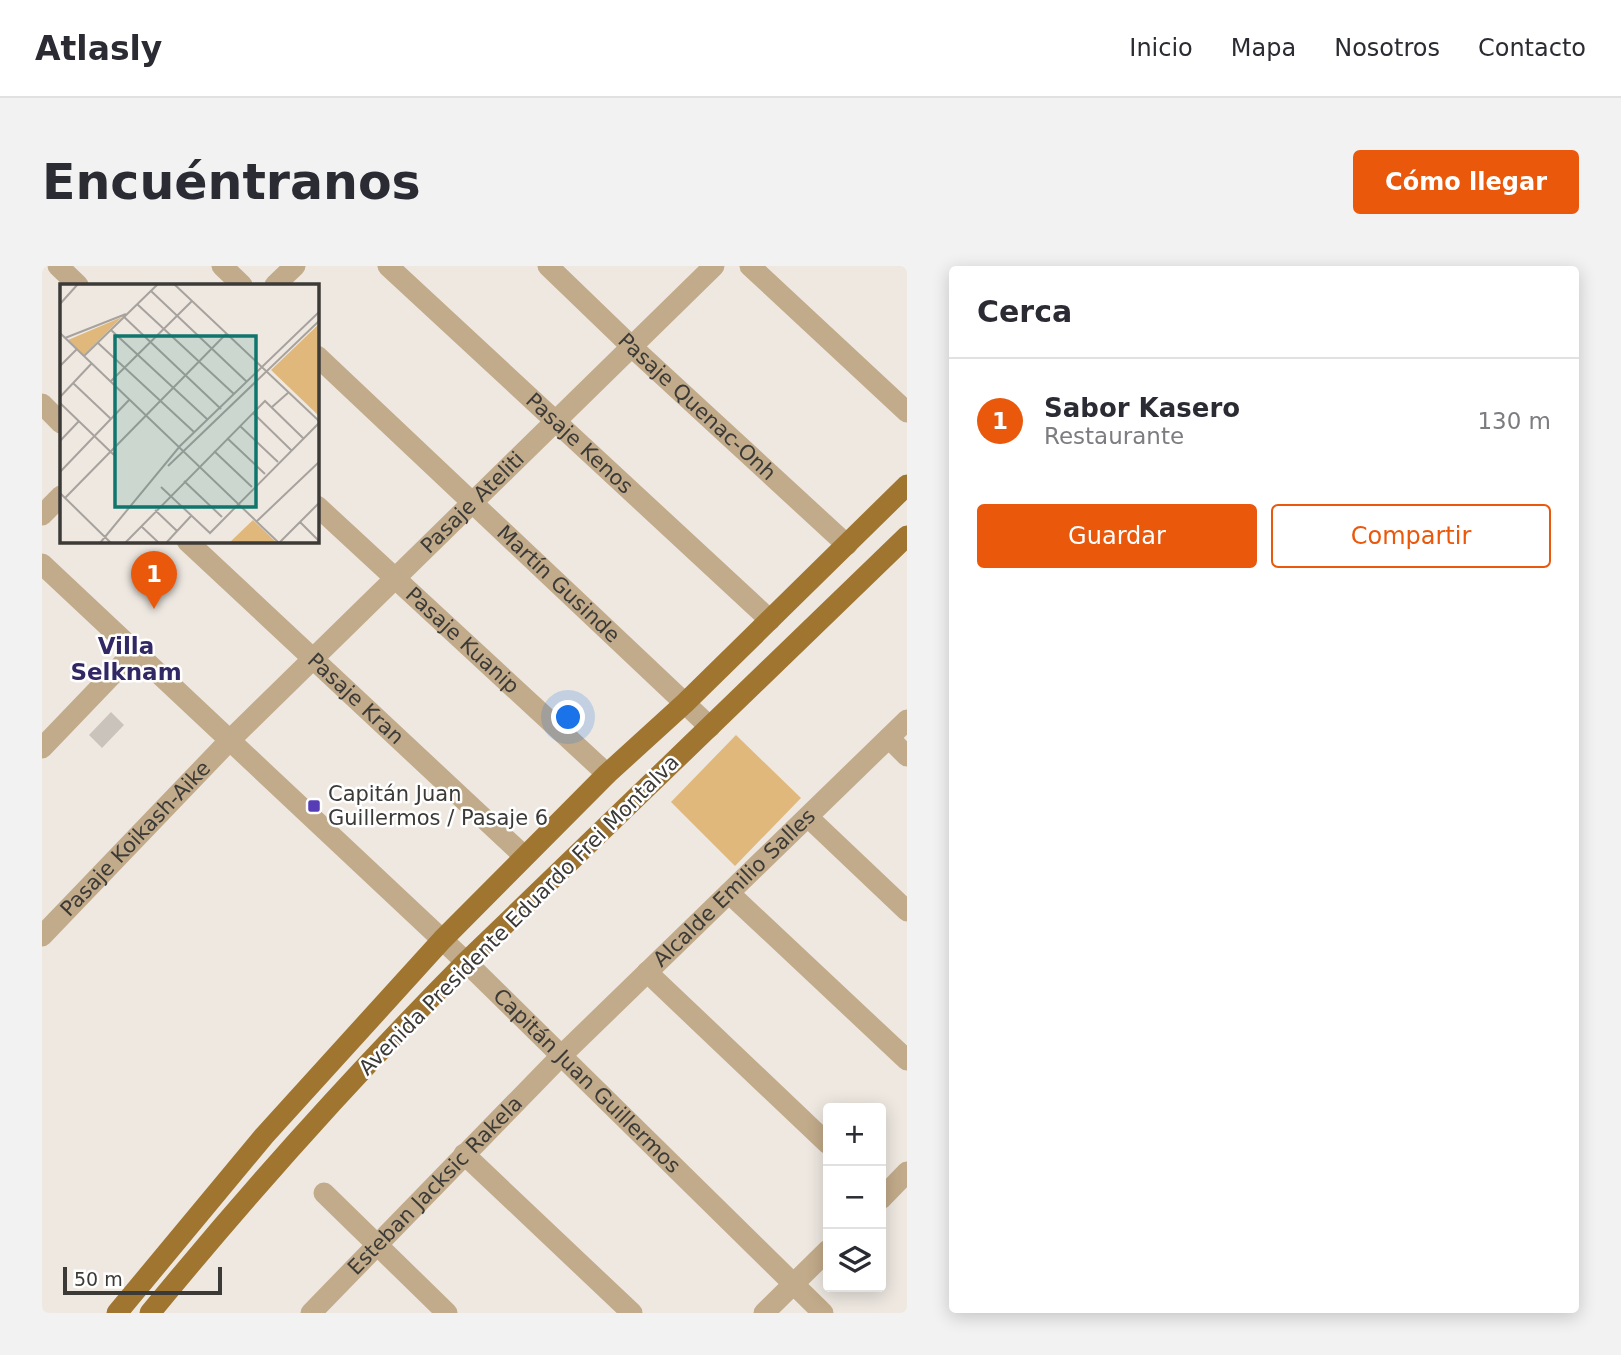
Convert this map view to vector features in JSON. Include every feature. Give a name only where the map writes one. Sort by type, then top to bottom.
[{"type":"main road","name":"Avenida Presidente Eduardo Frei Montalva","points":[[117,1313],[264,1136],[442,940],[607,774],[685,703],[907,485]]},
{"type":"main road","name":"Avenida Presidente Eduardo Frei Montalva","points":[[150,1313],[314,1120],[466,962],[907,536]]},
{"type":"street","points":[[58,266],[77,284]]},
{"type":"street","points":[[222,266],[241,284]]},
{"type":"street","points":[[276,284],[295,266]]},
{"type":"street","name":"Pasaje Kenos","points":[[388,266],[770,620]]},
{"type":"street","name":"Pasaje Quenac-Onh","points":[[548,266],[847,545]]},
{"type":"street","name":"Pasaje Ateliti","points":[[230,740],[714,266]]},
{"type":"street","points":[[750,266],[907,412]]},
{"type":"street","name":"Martín Gusinde","points":[[318,357],[710,727]]},
{"type":"street","points":[[42,404],[60,422]]},
{"type":"street","points":[[42,515],[60,497]]},
{"type":"street","name":"Pasaje Kuanip","points":[[318,507],[607,774]]},
{"type":"street","name":"Pasaje Kran","points":[[188,542],[524,856]]},
{"type":"street","name":"Capitán Juan Guillermos","points":[[42,564],[466,962],[823,1313]]},
{"type":"street","points":[[42,748],[135,651]]},
{"type":"street","name":"Alcalde Emilio Salles","points":[[561,1056],[907,720]]},
{"type":"street","points":[[889,738],[907,756]]},
{"type":"street","name":"Pasaje Koikash-Aike","points":[[42,936],[230,740]]},
{"type":"street","points":[[808,817],[907,911]]},
{"type":"street","points":[[729,893],[907,1060]]},
{"type":"street","points":[[647,972],[823,1139]]},
{"type":"street","name":"Esteban Jacksic Rakela","points":[[311,1313],[561,1056]]},
{"type":"street","points":[[464,1154],[632,1313]]},
{"type":"street","points":[[886,1192],[907,1172]]},
{"type":"street","points":[[324,1193],[447,1313]]},
{"type":"street","points":[[764,1313],[823,1255]]},
{"type":"shaded area","points":[[736,735],[801,798],[735,866],[671,802]]},
{"type":"building","points":[[111,712],[124,725],[102,748],[89,735]]},
{"type":"place","name":"Sabor Kasero","points":[[154,609]]},
{"type":"place","name":"Capitán Juan Guillermos / Pasaje 6","points":[[314,806]]},
{"type":"district","name":"Villa Selknam","points":[[126,659]]}]
